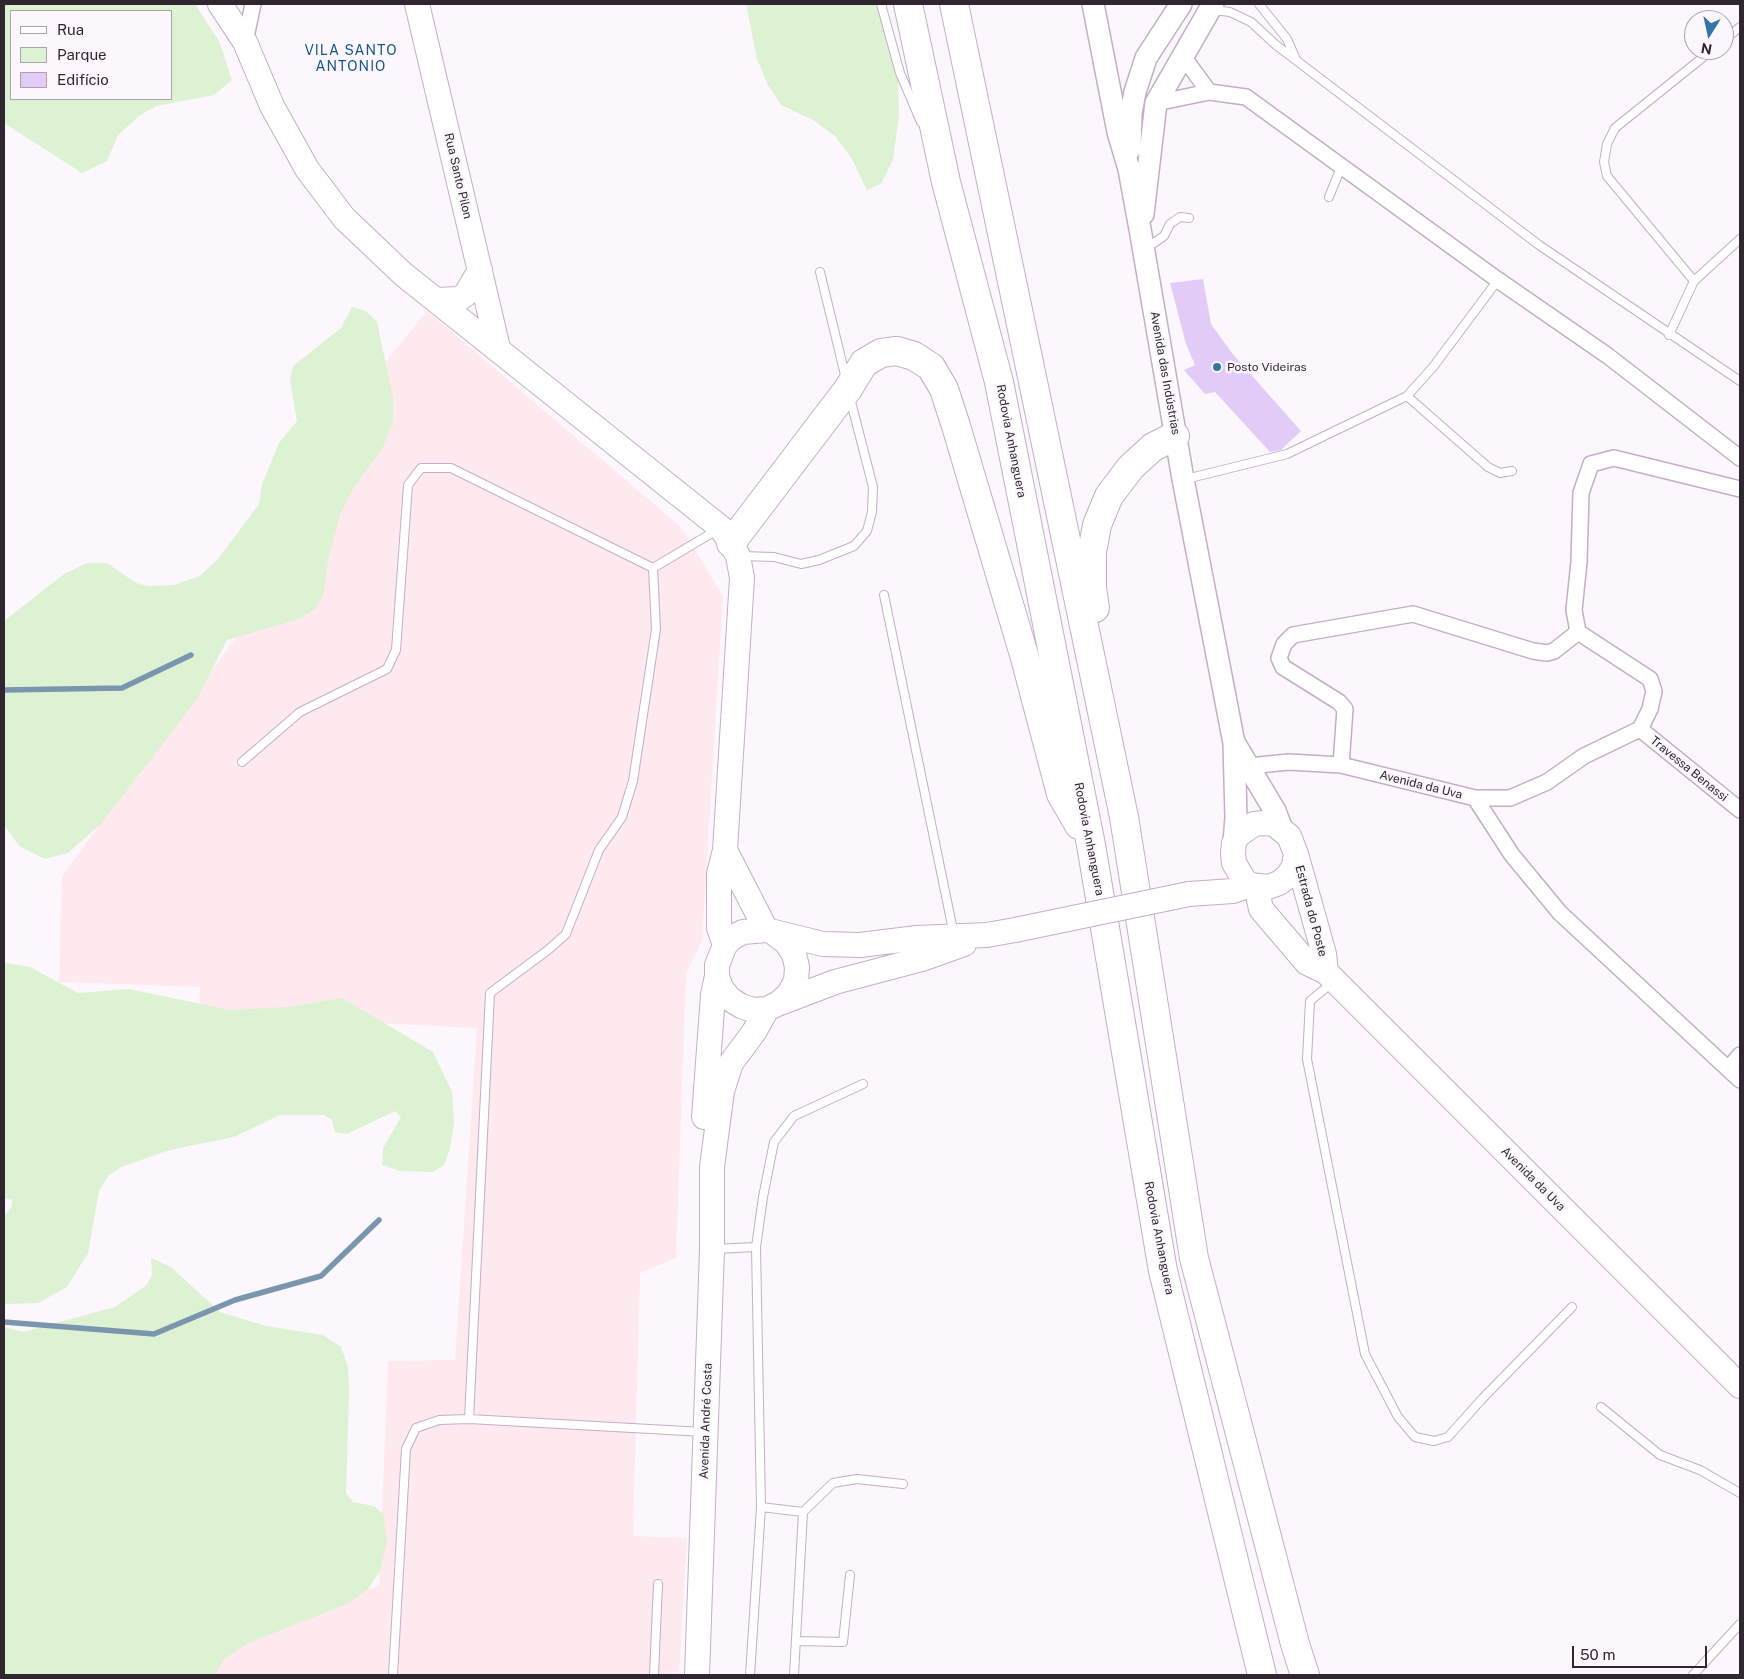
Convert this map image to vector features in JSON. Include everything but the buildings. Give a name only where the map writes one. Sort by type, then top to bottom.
[{"type":"highway","name":"Rodovia Anhanguera","points":[[908,4],[946,182],[999,382],[1091,845],[1163,1270],[1262,1675]]},
{"type":"highway","points":[[954,4],[1124,817],[1194,1258],[1295,1644],[1305,1675]]},
{"type":"highway","points":[[730,542],[848,389],[864,363],[881,353],[897,351],[914,356],[931,367],[944,389],[1025,658],[1061,794],[1091,845]]},
{"type":"highway","points":[[1124,817],[1122,765],[1092,588],[1092,552],[1097,525],[1109,496],[1131,466],[1152,447],[1175,436]]},
{"type":"main road","points":[[220,4],[245,42],[272,106],[307,169],[344,218],[403,274],[498,348],[730,542],[742,578],[725,850],[720,874],[719,928],[725,945]]},
{"type":"main road","name":"Rua Santo Pilon","points":[[417,4],[498,348]]},
{"type":"main road","name":"Avenida das Indústrias","points":[[1093,4],[1118,132],[1128,169],[1140,229],[1175,436],[1234,743],[1236,817],[1234,853]]},
{"type":"main road","points":[[1128,169],[1134,92],[1146,58],[1181,4]]},
{"type":"main road","points":[[1140,229],[1148,184],[1150,144],[1156,102],[1207,6]]},
{"type":"main road","points":[[436,300],[450,301],[466,294],[480,270]]},
{"type":"main road","name":"Avenida das Indústrias","points":[[1234,743],[1276,811],[1282,829]]},
{"type":"main road","points":[[712,1168],[703,1134],[712,995],[717,976],[717,965],[725,945],[733,937],[743,932],[770,932],[837,945],[987,935],[1192,894],[1233,891],[1253,886],[1268,886],[1279,883],[1288,876],[1294,866],[1296,854],[1290,836],[1282,829],[1264,822],[1245,828],[1224,874],[1192,894]]},
{"type":"main road","points":[[712,1168],[722,1091],[731,1063],[773,1006],[789,994],[796,981],[797,967],[794,954],[786,942],[770,932],[725,850]]},
{"type":"main road","points":[[1234,853],[1244,880],[1253,886]]},
{"type":"main road","name":"Estrada do Poste","points":[[1296,854],[1330,976]]},
{"type":"main road","name":"Estrada do Poste","points":[[1253,886],[1261,909],[1307,963],[1330,976]]},
{"type":"main road","points":[[717,976],[721,988],[730,999],[741,1006],[753,1010],[773,1006],[835,982],[922,959],[987,935]]},
{"type":"main road","name":"Avenida da Uva","points":[[1330,976],[1740,1386]]},
{"type":"main road","name":"Avenida André Costa","points":[[698,1675],[712,1250],[712,1168]]},
{"type":"street","points":[[245,42],[253,4]]},
{"type":"street","points":[[1182,55],[1209,92]]},
{"type":"street","points":[[1156,102],[1209,92],[1246,98],[1342,165],[1498,280],[1608,356],[1740,458]]},
{"type":"street","points":[[1640,729],[1650,709],[1654,691],[1650,679],[1578,632],[1574,610],[1579,562],[1581,493],[1591,464],[1614,458],[1740,489]]},
{"type":"street","points":[[1341,765],[1345,709],[1339,702],[1283,667],[1279,658],[1284,644],[1293,635],[1413,614],[1533,651],[1548,653],[1554,651],[1578,632]]},
{"type":"street","name":"Travessa Benassi","points":[[1584,756],[1640,729],[1740,810]]},
{"type":"street","name":"Avenida da Uva","points":[[1248,766],[1289,762],[1341,765],[1474,798],[1510,798],[1547,782],[1584,756]]},
{"type":"street","points":[[1474,798],[1512,855],[1560,912],[1740,1080]]},
{"type":"street","points":[[1729,1068],[1740,1055]]},
{"type":"lane","points":[[881,4],[900,73],[923,127]]},
{"type":"lane","points":[[1259,4],[1287,39],[1296,59]]},
{"type":"lane","points":[[1207,6],[1230,12],[1251,22],[1296,59],[1539,244],[1669,335],[1740,381]]},
{"type":"lane","points":[[1694,281],[1607,176],[1604,162],[1607,144],[1615,128],[1700,60]]},
{"type":"lane","points":[[927,136],[946,182]]},
{"type":"lane","points":[[1329,197],[1342,165]]},
{"type":"lane","points":[[1144,250],[1164,236],[1170,224],[1180,217],[1189,218]]},
{"type":"lane","points":[[1669,335],[1694,281],[1740,239]]},
{"type":"lane","points":[[242,762],[300,712],[387,669],[396,650],[408,485],[421,468],[451,468],[653,568],[730,542],[801,564],[819,560],[854,546],[867,531],[872,512],[873,487],[820,272]]},
{"type":"lane","points":[[1183,479],[1287,454],[1407,396],[1433,367],[1498,280]]},
{"type":"lane","points":[[1407,396],[1488,467],[1500,473],[1512,472]]},
{"type":"lane","points":[[469,1420],[490,993],[548,950],[566,934],[599,850],[622,817],[634,781],[656,629],[653,568]]},
{"type":"lane","points":[[884,595],[954,937]]},
{"type":"lane","points":[[1330,976],[1310,1001],[1306,1059],[1365,1354],[1398,1417],[1415,1437],[1434,1441],[1448,1437],[1482,1399],[1572,1307]]},
{"type":"lane","points":[[750,1675],[761,1507],[756,1247],[763,1196],[774,1142],[794,1116],[863,1084]]},
{"type":"lane","points":[[712,1250],[756,1247]]},
{"type":"lane","points":[[1601,1408],[1660,1455],[1700,1470],[1740,1493]]},
{"type":"lane","points":[[393,1675],[406,1449],[416,1428],[439,1420],[469,1420],[706,1432]]},
{"type":"lane","points":[[794,1675],[803,1512],[832,1483],[857,1479],[903,1484]]},
{"type":"lane","points":[[761,1507],[803,1512]]},
{"type":"lane","points":[[796,1641],[843,1642],[850,1575]]},
{"type":"lane","points":[[654,1675],[658,1584]]},
{"type":"lane","points":[[1692,1675],[1740,1624]]},
{"type":"shaded area","points":[[427,311],[681,527],[723,596],[702,940],[686,974],[676,1258],[640,1273],[633,1536],[687,1538],[679,1675],[203,1675],[243,1626],[379,1586],[388,1361],[455,1360],[477,1028],[199,1014],[200,987],[59,982],[62,876],[261,603],[349,407]]},
{"type":"green space","points":[[4,4],[195,4],[220,43],[232,80],[214,95],[156,106],[139,116],[118,135],[107,161],[82,173],[4,123]]},
{"type":"green space","points":[[746,4],[882,4],[898,77],[899,115],[893,160],[881,184],[867,190],[852,159],[835,136],[813,120],[781,105],[768,85],[757,59]]},
{"type":"green space","points":[[352,307],[366,311],[377,322],[393,398],[393,422],[382,449],[353,489],[340,514],[328,560],[324,593],[315,609],[299,619],[227,640],[197,699],[101,824],[68,853],[45,859],[19,846],[4,825],[4,621],[64,574],[87,563],[107,563],[136,583],[148,586],[174,585],[200,576],[218,559],[259,504],[262,484],[279,443],[297,421],[290,379],[293,366],[341,328]]},
{"type":"green space","points":[[6,963],[30,967],[78,993],[129,989],[230,1010],[288,1007],[342,998],[433,1052],[452,1092],[454,1122],[450,1149],[444,1165],[433,1172],[400,1171],[382,1165],[383,1148],[401,1117],[395,1111],[347,1134],[335,1132],[332,1120],[324,1115],[280,1115],[234,1137],[170,1150],[121,1167],[109,1175],[99,1191],[88,1253],[67,1287],[38,1303],[6,1304],[4,1303],[4,1217],[12,1206],[12,1200],[4,1198],[4,965]]},
{"type":"green space","points":[[151,1258],[171,1267],[220,1312],[266,1326],[323,1335],[341,1347],[348,1367],[349,1393],[346,1493],[353,1502],[374,1506],[383,1514],[387,1540],[380,1571],[368,1589],[347,1604],[246,1644],[223,1660],[215,1675],[4,1675],[4,1327],[23,1332],[115,1307],[147,1285],[152,1275]]},
{"type":"waterway","points":[[4,690],[122,688],[191,655]]},
{"type":"waterway","points":[[4,1322],[154,1334],[235,1300],[321,1276],[379,1220]]},
{"type":"place","name":"Posto Videiras","points":[[1217,367]]},
{"type":"district","name":"VILA SANTO ANTONIO","points":[[351,59]]}]
